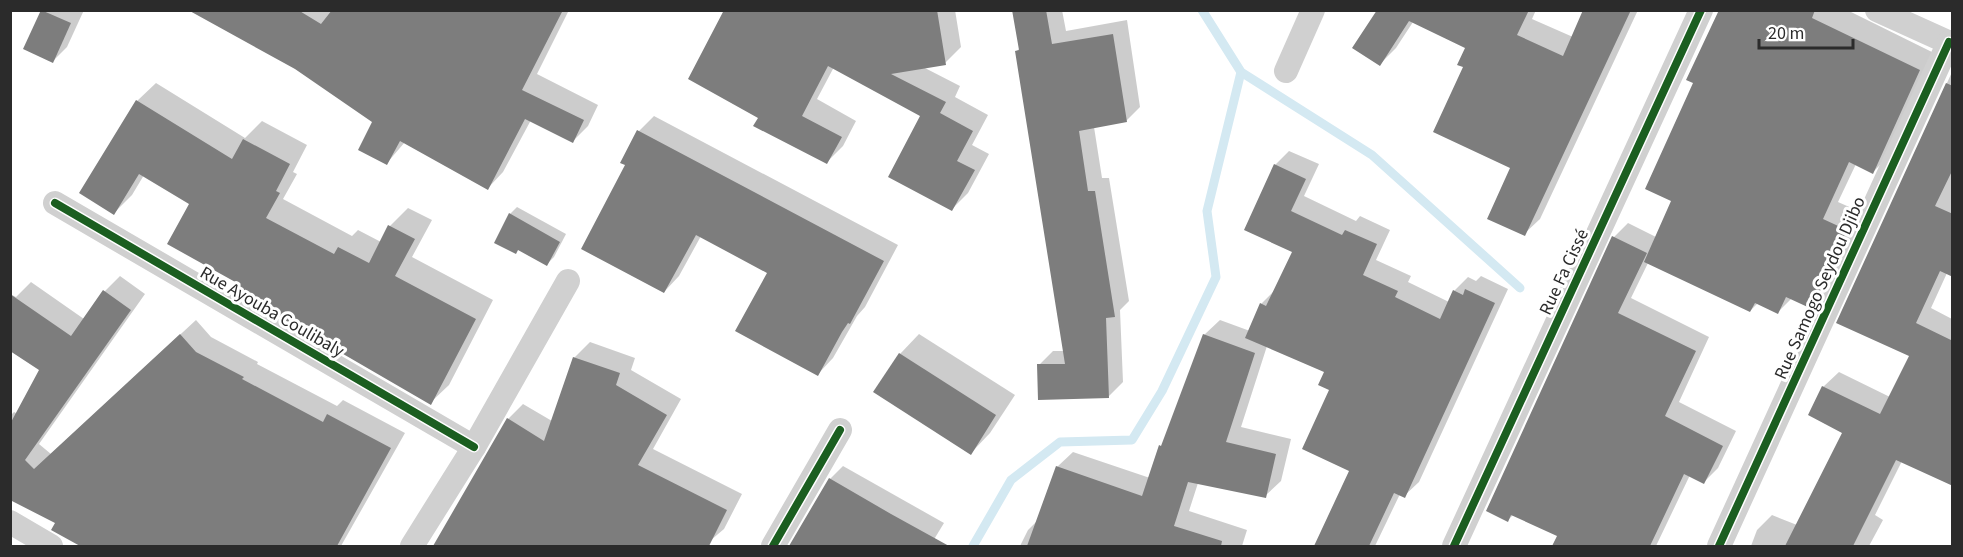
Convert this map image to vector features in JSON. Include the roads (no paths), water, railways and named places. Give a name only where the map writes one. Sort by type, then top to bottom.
[{"type":"street","points":[[1286,71],[1313,10]]},
{"type":"street","name":"Rue Fa Cissé","points":[[1454,546],[1701,10]]},
{"type":"street","points":[[1877,10],[1951,43]]},
{"type":"street","name":"Rue Samogo Seydou Djibo","points":[[1719,546],[1951,43]]},
{"type":"street","name":"Rue Ayouba Coulibaly","points":[[55,203],[474,447]]},
{"type":"street","points":[[412,546],[474,447],[568,281]]},
{"type":"street","points":[[773,546],[840,430]]},
{"type":"street","points":[[10,522],[51,546]]},
{"type":"waterway","points":[[1202,10],[1241,72],[1372,155],[1520,288]]},
{"type":"waterway","points":[[973,546],[1011,480],[1060,442],[1132,440],[1162,391],[1216,277],[1207,211],[1241,72]]}]
